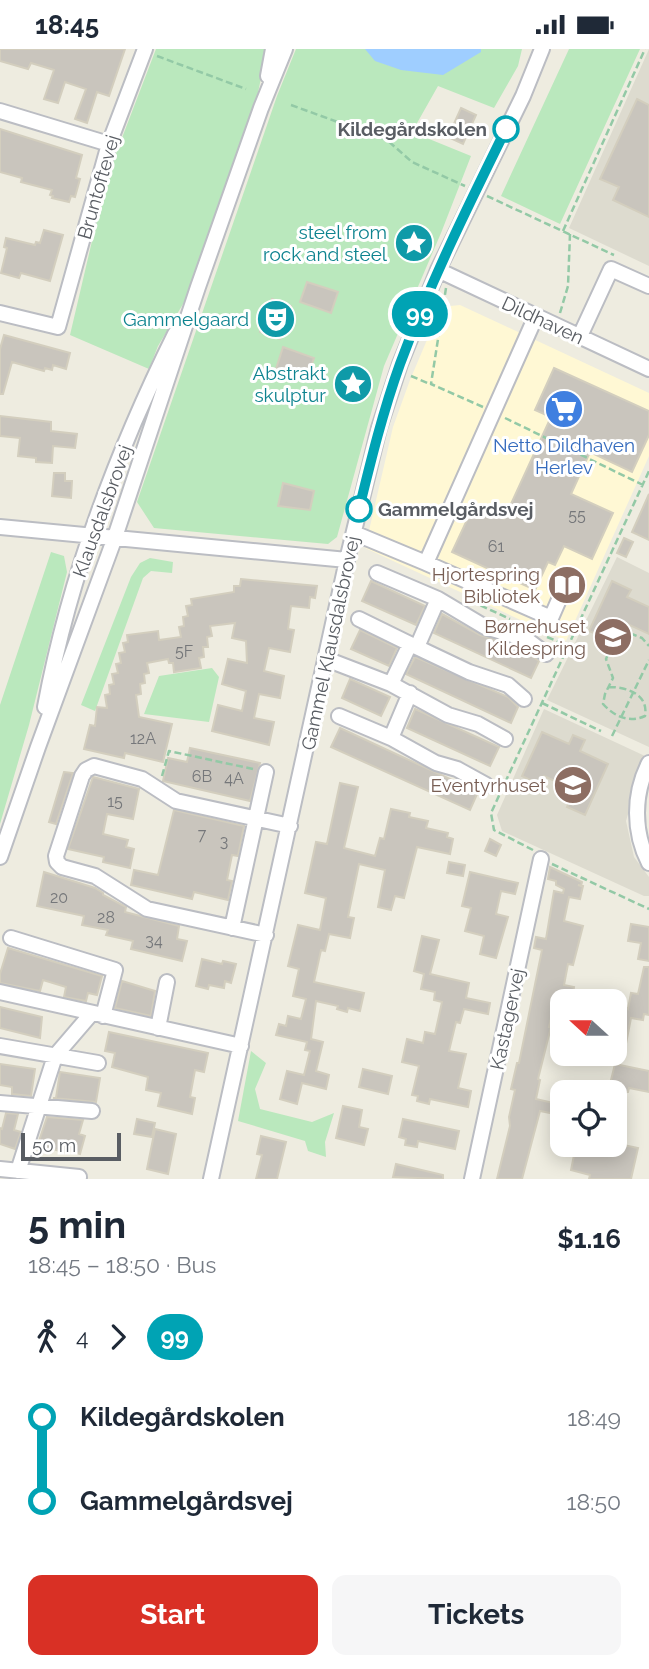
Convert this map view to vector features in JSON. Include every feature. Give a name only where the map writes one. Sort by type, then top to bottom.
[{"type":"street","name":"Klausdalsbrovej","points":[[261,108],[273,49]]},
{"type":"street","name":"Klausdalsbrovej","points":[[0,857],[114,540],[261,108],[285,49]]},
{"type":"street","name":"Gammel Klausdalsbrovej","points":[[211,1179],[347,561],[379,428],[398,370],[443,272],[476,190],[523,96],[542,49]]},
{"type":"street","name":"Bruntoftevej","points":[[0,313],[58,327],[109,144],[145,50]]},
{"type":"street","points":[[0,111],[109,144]]},
{"type":"street","points":[[580,337],[611,269],[649,286]]},
{"type":"street","name":"Dildhaven","points":[[443,272],[649,369]]},
{"type":"street","name":"Klausdalsbrovej","points":[[38,747],[53,665],[89,536],[147,391],[198,287]]},
{"type":"street","points":[[426,563],[536,316]]},
{"type":"street","points":[[0,527],[347,561]]},
{"type":"street","points":[[354,533],[551,618],[568,579]]},
{"type":"street","points":[[377,573],[438,599],[485,627],[526,639],[546,654]]},
{"type":"street","points":[[391,684],[438,599]]},
{"type":"street","points":[[359,619],[468,671],[508,685],[524,699]]},
{"type":"street","points":[[326,659],[391,684],[448,715],[478,724],[505,739]]},
{"type":"street","points":[[391,738],[410,694]]},
{"type":"street","points":[[339,716],[391,738],[436,763],[457,769],[486,785]]},
{"type":"street","points":[[649,763],[642,777],[636,802],[638,828],[649,863]]},
{"type":"street","points":[[266,936],[147,909],[95,876],[62,866],[57,862],[61,842],[86,770],[94,766],[142,779],[176,801],[290,826]]},
{"type":"street","points":[[232,928],[266,772]]},
{"type":"street","name":"Kastagervej","points":[[472,1179],[541,859]]},
{"type":"street","points":[[12,938],[115,970],[98,1014],[55,1056],[18,1171]]},
{"type":"street","points":[[159,1028],[167,982]]},
{"type":"street","points":[[0,992],[241,1046]]},
{"type":"street","points":[[0,1046],[98,1063]]},
{"type":"street","points":[[0,1103],[92,1111]]},
{"type":"street","points":[[0,1169],[79,1177]]},
{"type":"path","points":[[563,231],[645,49]]},
{"type":"path","points":[[145,50],[246,89]]},
{"type":"path","points":[[291,105],[387,140],[412,162],[615,255]]},
{"type":"path","points":[[552,323],[562,310],[568,286],[569,234]]},
{"type":"path","points":[[431,384],[443,272]]},
{"type":"path","points":[[398,370],[643,485]]},
{"type":"path","points":[[649,471],[491,813],[494,830],[532,849],[541,859],[649,909]]},
{"type":"path","points":[[609,687],[634,690],[645,702],[645,716],[630,720],[610,712],[604,704],[609,687],[613,678],[606,659],[616,636],[627,632],[642,638],[649,646]]},
{"type":"path","points":[[612,736],[649,660]]},
{"type":"path","points":[[542,703],[601,731]]},
{"type":"path","points":[[158,789],[169,751],[266,772]]},
{"type":"path","points":[[639,904],[649,903]]},
{"type":"shaded area","points":[[649,49],[649,266],[569,228]]},
{"type":"shaded area","points":[[460,305],[649,393],[649,456],[566,641],[365,548],[393,427],[410,380],[441,307]]},
{"type":"shaded area","name":"Børnehuset Kildespring","points":[[617,557],[649,573],[649,747],[547,700]]},
{"type":"shaded area","name":"Eventyrhuset","points":[[544,709],[645,756],[626,821],[634,857],[649,877],[649,896],[502,831],[497,815]]},
{"type":"green space","points":[[156,49],[267,49],[254,112],[189,294],[158,346],[149,369],[70,335],[107,177]]},
{"type":"green space","points":[[296,49],[522,49],[518,66],[494,108],[438,86],[412,132],[471,156],[384,366],[337,537],[328,544],[154,528],[137,502],[277,96]]},
{"type":"green space","points":[[569,49],[640,49],[560,224],[501,196]]},
{"type":"green space","points":[[51,552],[64,556],[67,572],[29,725],[0,824],[0,705]]},
{"type":"green space","points":[[150,558],[173,562],[172,573],[151,571],[143,578],[95,711],[81,705],[131,577],[140,563]]},
{"type":"green space","points":[[212,668],[219,677],[209,722],[144,714],[159,676]]},
{"type":"green space","points":[[251,1051],[266,1063],[255,1089],[260,1109],[312,1122],[334,1113],[325,1142],[326,1157],[308,1151],[305,1141],[238,1121]]},
{"type":"water","points":[[365,49],[481,49],[481,52],[443,75],[401,70],[375,61]]},
{"type":"building","points":[[0,49],[125,49],[109,96],[97,92],[87,123],[75,119],[86,89],[65,82],[58,103],[44,99],[54,70],[31,63],[28,69],[0,61]]},
{"type":"building","points":[[637,99],[649,105],[649,217],[613,200],[619,187],[600,179]]},
{"type":"building","points":[[461,108],[476,115],[463,144],[448,137]]},
{"type":"building","points":[[0,129],[82,155],[76,178],[80,179],[75,197],[71,196],[69,202],[52,198],[52,190],[21,182],[22,178],[0,172]]},
{"type":"building","points":[[44,230],[63,235],[50,281],[21,273],[19,278],[1,273],[7,248],[4,247],[6,238],[35,245],[36,242],[40,243]]},
{"type":"building","points":[[307,282],[338,292],[331,313],[300,302]]},
{"type":"building","name":"Gammelgaard","points":[[272,299],[291,306],[280,339],[260,332]]},
{"type":"building","points":[[4,335],[70,353],[66,369],[53,365],[52,370],[45,368],[44,371],[12,362],[3,394],[0,394],[0,349]]},
{"type":"building","points":[[283,347],[314,358],[306,380],[276,369]]},
{"type":"building","points":[[554,368],[649,411],[649,435],[632,472],[590,452],[571,494],[613,513],[592,559],[564,546],[555,565],[548,562],[535,590],[452,552],[474,505],[504,519],[551,417],[535,410]]},
{"type":"building","points":[[0,416],[51,422],[51,431],[77,434],[75,448],[53,446],[52,463],[36,462],[36,458],[18,456],[20,438],[0,436]]},
{"type":"building","points":[[54,473],[65,473],[65,481],[72,481],[71,498],[52,496]]},
{"type":"building","points":[[283,483],[314,491],[310,510],[278,506]]},
{"type":"building","points":[[649,494],[649,540],[632,532]]},
{"type":"building","points":[[624,538],[633,542],[626,557],[617,553]]},
{"type":"building","points":[[241,579],[317,586],[315,598],[310,597],[309,608],[291,606],[288,629],[294,630],[290,652],[269,648],[264,671],[284,676],[280,698],[259,694],[254,718],[274,722],[269,745],[212,731],[218,705],[242,711],[246,691],[222,684],[228,659],[247,663],[246,641],[232,638],[235,623],[210,626],[212,636],[207,637],[208,647],[203,647],[204,657],[199,658],[201,668],[174,672],[173,663],[169,663],[168,659],[147,663],[149,673],[144,674],[145,683],[140,684],[141,694],[136,695],[139,717],[172,724],[163,762],[125,753],[124,758],[84,749],[90,725],[95,726],[97,707],[107,708],[105,695],[110,694],[109,685],[114,684],[112,674],[118,673],[116,664],[121,663],[119,653],[125,652],[123,643],[128,642],[127,635],[158,631],[159,640],[181,637],[179,627],[184,626],[183,617],[188,616],[186,606],[192,605],[191,599],[234,592],[234,586],[240,586]]},
{"type":"building","points":[[371,581],[425,606],[416,625],[362,601]]},
{"type":"building","points":[[612,581],[631,590],[627,597],[649,607],[649,634],[617,619],[608,639],[589,631]]},
{"type":"building","points":[[442,614],[480,635],[504,642],[539,661],[531,678],[434,633]]},
{"type":"building","points":[[360,630],[397,648],[389,666],[351,649]]},
{"type":"building","points":[[415,657],[508,697],[518,707],[511,723],[406,674]]},
{"type":"building","points":[[350,679],[390,697],[381,716],[342,698]]},
{"type":"building","points":[[415,709],[499,747],[490,766],[407,728]]},
{"type":"building","points":[[340,728],[478,792],[470,810],[331,747]]},
{"type":"building","points":[[542,732],[569,744],[573,735],[585,740],[580,751],[608,764],[585,815],[567,807],[575,790],[544,776],[540,785],[522,776]]},
{"type":"building","points":[[190,748],[260,763],[250,801],[163,781],[168,758],[187,762]]},
{"type":"building","points":[[64,772],[73,773],[56,824],[49,822]]},
{"type":"building","points":[[93,777],[139,789],[133,819],[107,814],[103,834],[128,840],[126,847],[134,849],[130,868],[103,862],[104,857],[68,849]]},
{"type":"building","points":[[340,783],[358,787],[344,848],[375,856],[380,838],[384,839],[391,809],[428,821],[426,828],[448,833],[447,837],[453,839],[450,854],[417,847],[404,898],[395,896],[391,910],[378,907],[385,870],[359,864],[348,917],[354,918],[350,938],[329,934],[325,951],[321,950],[314,982],[364,993],[360,1011],[348,1008],[347,1012],[337,1009],[338,1006],[316,1001],[311,1039],[323,1042],[316,1071],[329,1075],[326,1089],[302,1083],[297,1104],[280,1099],[287,1071],[304,1075],[310,1051],[305,1050],[307,1042],[276,1035],[279,1024],[286,1026],[288,1016],[301,1019],[306,999],[293,996],[299,969],[288,966],[298,925],[320,930],[326,898],[305,893],[316,842],[327,844]]},
{"type":"building","points":[[174,810],[244,826],[238,856],[232,855],[227,880],[232,881],[228,900],[194,892],[192,899],[131,885],[134,870],[158,875]]},
{"type":"building","points":[[490,839],[501,845],[496,856],[485,851]]},
{"type":"building","points":[[449,862],[465,865],[463,876],[447,873]]},
{"type":"building","points":[[550,867],[582,882],[583,886],[580,899],[569,897],[564,921],[583,926],[573,965],[568,964],[564,985],[574,989],[550,989],[550,1031],[536,1099],[550,1102],[550,1113],[540,1111],[522,1179],[497,1179],[510,1126],[509,1117],[515,1090],[511,1089],[519,1063],[542,950],[534,948],[536,937],[546,939],[554,891],[563,893],[564,889],[556,885],[556,881],[548,879]]},
{"type":"building","points":[[44,872],[95,888],[126,907],[125,912],[179,926],[177,939],[187,941],[182,961],[131,949],[133,941],[106,935],[108,930],[82,925],[84,916],[37,906]]},
{"type":"building","points":[[470,872],[518,883],[515,894],[501,891],[496,914],[508,917],[496,958],[480,954],[484,936],[465,931],[471,908],[462,906]]},
{"type":"building","points":[[631,924],[649,927],[649,961],[638,959],[641,943],[628,941]]},
{"type":"building","points":[[422,936],[439,940],[430,974],[469,983],[466,998],[490,1003],[488,1014],[464,1009],[460,1023],[456,1022],[449,1051],[466,1054],[458,1088],[471,1091],[468,1107],[430,1099],[429,1104],[417,1101],[418,1096],[412,1095],[419,1066],[402,1062],[407,1039],[423,1043],[425,1032],[435,1034],[442,1002],[434,1000],[435,992],[421,989],[424,974],[414,971]]},
{"type":"building","points":[[8,948],[102,976],[97,995],[88,993],[86,1001],[64,997],[66,987],[43,980],[40,991],[0,983]]},
{"type":"building","points":[[202,959],[236,964],[231,983],[225,981],[224,988],[209,985],[208,989],[196,986]]},
{"type":"building","points":[[644,967],[649,967],[649,1015],[644,1014],[643,1020],[631,1018],[627,1039],[627,1008],[631,993],[638,994]]},
{"type":"building","points":[[122,981],[155,991],[151,1016],[115,1008]]},
{"type":"building","points":[[0,1007],[42,1017],[40,1038],[0,1028]]},
{"type":"building","points":[[109,1032],[208,1053],[204,1072],[195,1070],[190,1097],[195,1098],[192,1114],[158,1106],[161,1093],[146,1090],[148,1077],[112,1067],[115,1053],[105,1051]]},
{"type":"building","points":[[0,1064],[35,1069],[31,1096],[12,1094],[12,1087],[0,1085]]},
{"type":"building","points":[[614,1066],[649,1071],[649,1092],[629,1088],[627,1092],[627,1080],[611,1080]]},
{"type":"building","points":[[363,1069],[392,1076],[388,1094],[359,1087]]},
{"type":"building","points":[[60,1072],[100,1078],[96,1102],[53,1098],[56,1098]]},
{"type":"building","points":[[343,1106],[362,1110],[359,1127],[368,1129],[364,1145],[336,1138]]},
{"type":"building","points":[[6,1113],[18,1114],[14,1130],[21,1132],[15,1149],[0,1144],[0,1128],[2,1129]]},
{"type":"building","points":[[47,1117],[83,1120],[79,1134],[85,1136],[80,1154],[53,1149],[52,1152],[37,1147]]},
{"type":"building","points":[[137,1119],[155,1123],[152,1137],[134,1134]]},
{"type":"building","points":[[403,1119],[459,1131],[455,1149],[418,1141],[417,1147],[405,1145],[406,1139],[399,1137]]},
{"type":"building","points":[[155,1129],[176,1134],[168,1174],[147,1169]]},
{"type":"building","points":[[261,1136],[286,1142],[277,1179],[256,1179],[262,1155],[257,1154]]},
{"type":"building","points":[[627,1146],[638,1148],[631,1179],[589,1179],[590,1175],[571,1170],[574,1157],[627,1157]]},
{"type":"building","points":[[396,1164],[443,1175],[443,1179],[393,1177]]},
{"type":"bus line","name":"99","points":[[359,509],[379,428],[400,364],[438,270],[506,129]]},
{"type":"place","name":"Kildegårdskolen","points":[[506,129]]},
{"type":"place","name":"steel from rock and steel","points":[[414,243]]},
{"type":"place","name":"Gammelgaard","points":[[276,319]]},
{"type":"place","name":"Abstrakt skulptur","points":[[353,384]]},
{"type":"place","name":"Netto Dildhaven Herlev","points":[[564,409]]},
{"type":"place","name":"Gammelgårdsvej","points":[[359,509]]},
{"type":"place","name":"Hjortespring Bibliotek","points":[[567,585]]},
{"type":"place","name":"Børnehuset Kildespring","points":[[613,637]]},
{"type":"place","name":"Eventyrhuset","points":[[573,785]]}]
